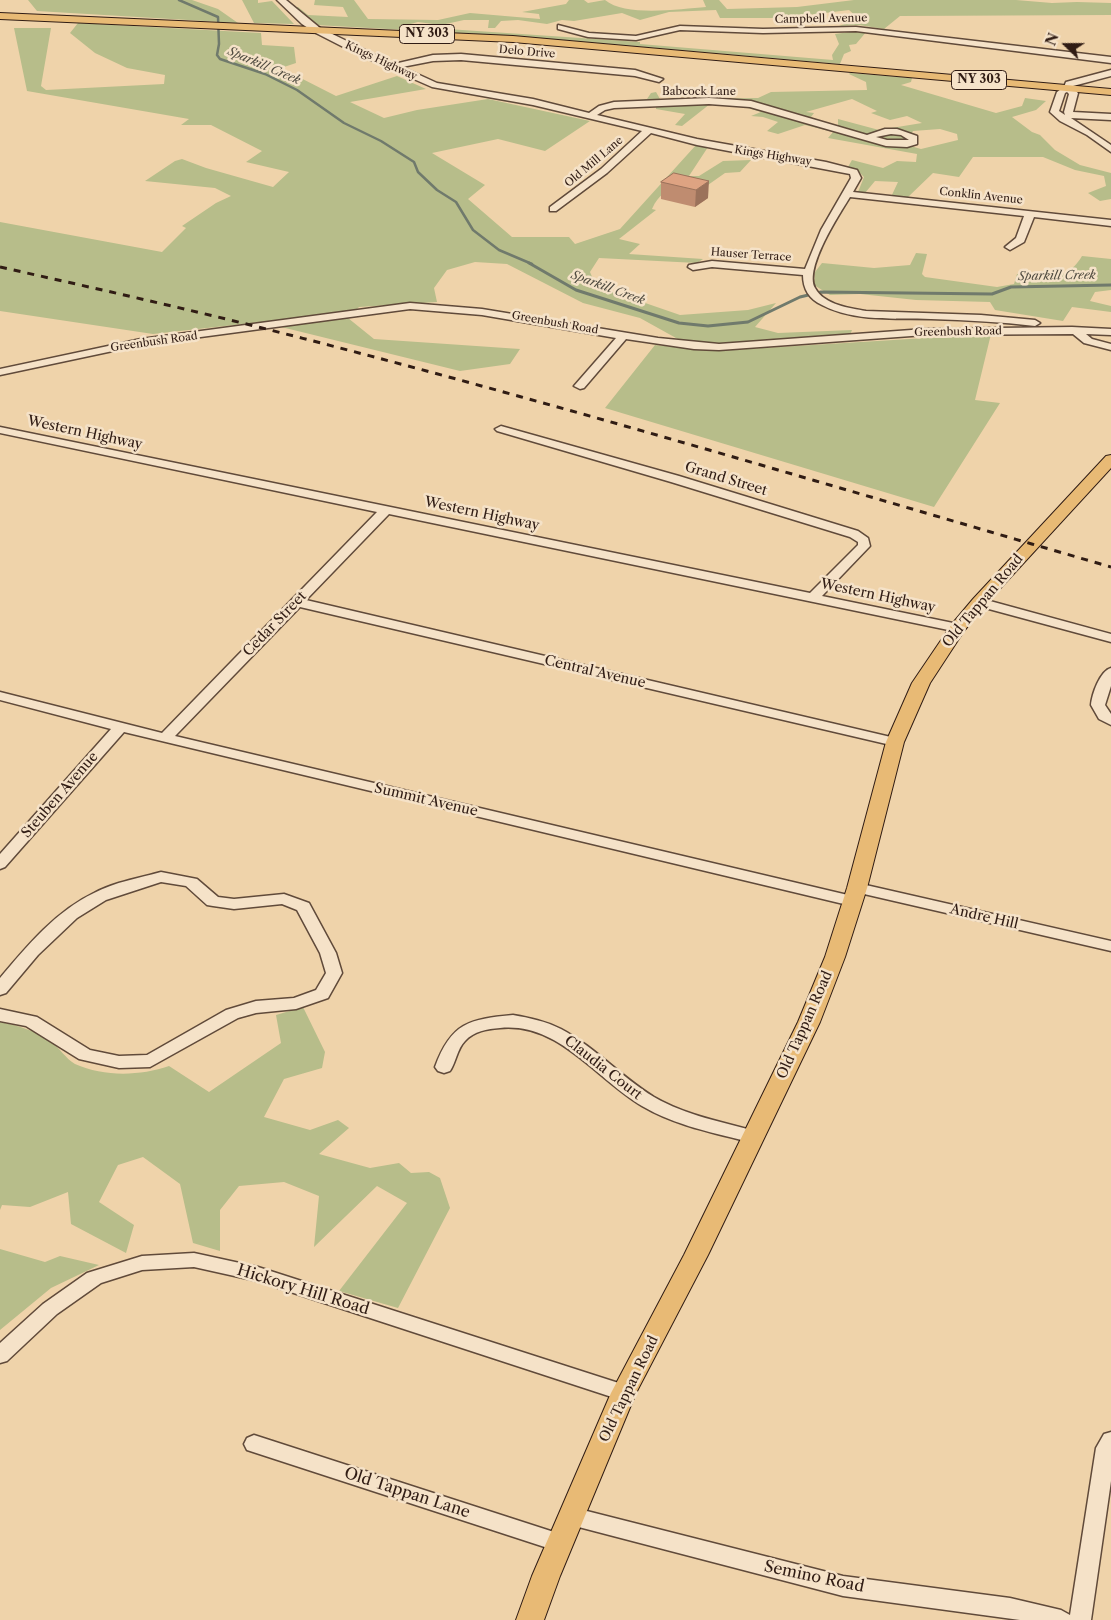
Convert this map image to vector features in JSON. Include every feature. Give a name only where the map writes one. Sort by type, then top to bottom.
[{"type":"main road","name":"NY 303","points":[[0,16],[534,40],[1111,92]]},
{"type":"main road","name":"Old Tappan Road","points":[[530,1620],[571,1516],[624,1393],[696,1255],[809,1022],[835,957],[895,742],[921,683],[958,628],[979,602],[1111,459]]},
{"type":"street","name":"Kings Highway","points":[[281,0],[305,22],[317,30],[435,85],[532,102],[728,149],[843,168],[854,172],[856,178],[815,253],[808,272]]},
{"type":"street","name":"Campbell Avenue","points":[[561,27],[588,35],[636,38],[680,28],[763,31],[866,29],[1111,60]]},
{"type":"street","name":"Delo Drive","points":[[393,67],[433,58],[461,57],[636,74],[659,79]]},
{"type":"street","points":[[1111,73],[1069,84],[1068,88],[1061,92],[1054,112],[1067,117],[1111,150]]},
{"type":"street","points":[[1067,117],[1074,93],[1068,88]]},
{"type":"street","name":"Babcock Lane","points":[[590,116],[602,108],[614,105],[730,102],[751,104],[867,138]]},
{"type":"street","points":[[1067,117],[1111,117]]},
{"type":"street","name":"Old Mill Lane","points":[[552,209],[604,171],[648,131]]},
{"type":"street","name":"Conklin Avenue","points":[[847,194],[1111,222]]},
{"type":"street","points":[[1010,247],[1020,240],[1030,214]]},
{"type":"street","name":"Hauser Terrace","points":[[693,267],[712,264],[808,272]]},
{"type":"street","points":[[808,272],[808,283],[813,294],[819,300],[848,310],[898,315],[996,318],[1063,326],[1076,331],[1111,332]]},
{"type":"street","name":"Greenbush Road","points":[[2,370],[141,342],[410,306],[449,307],[490,312],[668,343],[718,347],[925,332],[1030,330],[1076,331],[1088,341],[1111,346]]},
{"type":"street","points":[[996,318],[1015,323],[1030,330]]},
{"type":"street","points":[[580,386],[624,335]]},
{"type":"street","name":"Grand Street","points":[[501,429],[675,479],[854,534],[864,541],[864,546],[813,598]]},
{"type":"street","name":"Western Highway","points":[[0,430],[958,628]]},
{"type":"street","name":"Cedar Street","points":[[165,738],[386,510]]},
{"type":"street","name":"Central Avenue","points":[[296,602],[895,742]]},
{"type":"street","points":[[979,602],[1110,637]]},
{"type":"street","points":[[1111,672],[1097,702],[1098,709],[1102,715],[1111,721]]},
{"type":"street","name":"Summit Avenue","points":[[0,696],[165,738],[854,894]]},
{"type":"street","name":"Steuben Avenue","points":[[0,864],[120,727]]},
{"type":"street","points":[[0,990],[32,951],[71,914],[100,896],[160,877],[191,882],[213,901],[234,904],[284,899],[303,907],[328,953],[334,973],[322,994],[296,1003],[256,1007],[232,1014],[150,1061],[119,1062],[85,1055],[64,1040],[31,1021],[0,1015]]},
{"type":"street","name":"Andre Hill","points":[[854,894],[1111,946]]},
{"type":"street","name":"Claudia Court","points":[[444,1067],[451,1044],[470,1028],[502,1020],[533,1024],[561,1035],[645,1100],[679,1117],[753,1137]]},
{"type":"street","name":"Hickory Hill Road","points":[[0,1355],[50,1309],[94,1278],[142,1263],[194,1260],[258,1274],[624,1393]]},
{"type":"street","points":[[1080,1620],[1103,1464],[1106,1448],[1111,1440]]},
{"type":"street","name":"Old Tappan Lane","points":[[254,1444],[560,1543]]},
{"type":"street","name":"Semino Road","points":[[571,1516],[843,1586],[1010,1608],[1061,1620]]},
{"type":"green space","points":[[28,0],[192,0],[218,9],[238,23],[37,11]]},
{"type":"green space","points":[[242,0],[258,0],[258,3],[272,1],[294,24],[254,23]]},
{"type":"green space","points":[[315,0],[354,0],[368,19],[438,20],[470,13],[540,19],[539,14],[522,12],[566,4],[569,0],[584,0],[588,3],[605,0],[626,9],[653,11],[706,7],[703,0],[719,0],[727,9],[797,7],[854,0],[1016,0],[1052,3],[1111,3],[1111,15],[900,16],[884,29],[859,25],[839,26],[859,19],[849,10],[785,18],[720,18],[716,10],[669,12],[640,20],[622,13],[574,21],[562,20],[547,24],[518,20],[501,21],[495,28],[488,28],[489,20],[464,20],[441,25],[418,22],[403,26],[640,42],[640,44],[833,60],[832,55],[839,44],[835,34],[867,31],[856,44],[849,45],[851,51],[844,54],[840,64],[530,37],[316,25],[293,7],[298,7],[308,15],[348,17],[343,7],[314,5]]},
{"type":"green space","points":[[78,23],[261,33],[262,45],[294,47],[296,63],[281,68],[336,96],[397,76],[426,89],[350,102],[384,118],[417,110],[488,99],[590,121],[545,151],[498,139],[432,153],[485,185],[468,199],[512,237],[569,237],[575,244],[620,229],[696,145],[708,147],[689,176],[699,176],[723,161],[751,160],[740,172],[725,173],[698,192],[677,190],[665,193],[660,196],[652,209],[656,210],[619,239],[640,244],[629,254],[703,259],[697,263],[599,258],[590,272],[596,286],[680,315],[748,310],[776,303],[755,327],[778,333],[852,330],[850,335],[721,344],[685,343],[640,318],[583,303],[507,264],[475,262],[447,270],[434,288],[437,302],[359,307],[348,318],[374,339],[520,349],[510,364],[460,371],[261,322],[153,334],[0,311],[0,222],[162,252],[186,228],[182,226],[216,203],[231,196],[215,188],[145,181],[175,161],[182,159],[206,168],[273,187],[289,172],[246,162],[262,151],[211,125],[181,125],[189,119],[27,91],[14,28],[51,28],[41,86],[46,90],[164,84],[165,75],[127,68],[95,53],[70,33]]},
{"type":"green space","points":[[849,74],[912,78],[911,82],[901,85],[996,113],[1022,106],[1025,98],[1046,101],[1036,110],[1012,117],[1032,132],[1040,135],[1055,150],[1080,165],[1111,173],[1111,199],[1100,201],[1088,193],[1106,186],[1104,176],[1075,170],[1043,157],[973,157],[959,177],[933,173],[907,198],[891,197],[898,182],[875,181],[865,193],[858,192],[864,177],[858,171],[848,167],[852,160],[883,168],[897,161],[916,162],[917,154],[828,138],[833,132],[805,125],[778,134],[767,131],[778,122],[763,117],[751,116],[761,112],[731,103],[710,104],[682,126],[675,125],[685,114],[656,109],[656,106],[628,101],[647,99],[651,93],[656,92],[660,99],[758,98],[771,92],[867,90],[866,82]],"holes":[[[852,99],[877,111],[871,113],[890,120],[907,116],[922,123],[879,130],[838,119],[838,127],[811,117],[814,113],[806,112]],[[940,129],[957,134],[958,140],[921,149],[900,143],[908,139],[913,131]]]},
{"type":"green space","points":[[916,253],[927,254],[922,274],[925,277],[997,287],[1014,284],[1017,274],[1054,276],[1062,274],[1076,264],[1082,256],[1111,259],[1111,290],[1095,292],[1090,301],[1111,306],[1111,312],[1072,307],[1063,321],[995,310],[990,302],[916,300],[860,294],[830,295],[814,285],[815,272],[822,263],[874,268],[910,265]]},
{"type":"green space","points":[[991,334],[975,400],[1000,403],[934,507],[605,408],[655,345],[714,351]]},
{"type":"green space","points":[[303,1007],[325,1052],[322,1068],[284,1079],[264,1117],[310,1130],[338,1120],[349,1128],[319,1154],[370,1168],[399,1163],[411,1173],[429,1172],[440,1178],[450,1208],[398,1308],[339,1291],[407,1203],[377,1186],[314,1247],[319,1196],[284,1182],[239,1186],[220,1210],[220,1251],[193,1243],[180,1184],[143,1157],[118,1165],[99,1202],[134,1225],[126,1253],[71,1224],[68,1192],[30,1207],[2,1205],[0,1210],[0,1022],[32,1031],[44,1037],[72,1062],[86,1068],[122,1074],[146,1072],[169,1066],[209,1092],[281,1043],[276,1015]]},
{"type":"green space","points":[[0,1249],[45,1262],[60,1256],[99,1265],[51,1288],[0,1330]]},
{"type":"building","points":[[674,173],[709,181],[696,190],[661,182]]},
{"type":"waterway","name":"Sparkill Creek","points":[[179,0],[218,17],[219,44],[217,55],[220,59],[265,74],[297,90],[344,123],[381,141],[414,162],[418,172],[437,190],[456,202],[473,230],[499,250],[532,264]]},
{"type":"waterway","name":"Sparkill Creek","points":[[529,263],[576,290],[679,323],[708,326],[748,322],[800,297],[821,292],[992,294],[1011,287],[1111,285]]},
{"type":"railway","points":[[0,267],[282,333],[490,388],[1111,567]]}]
